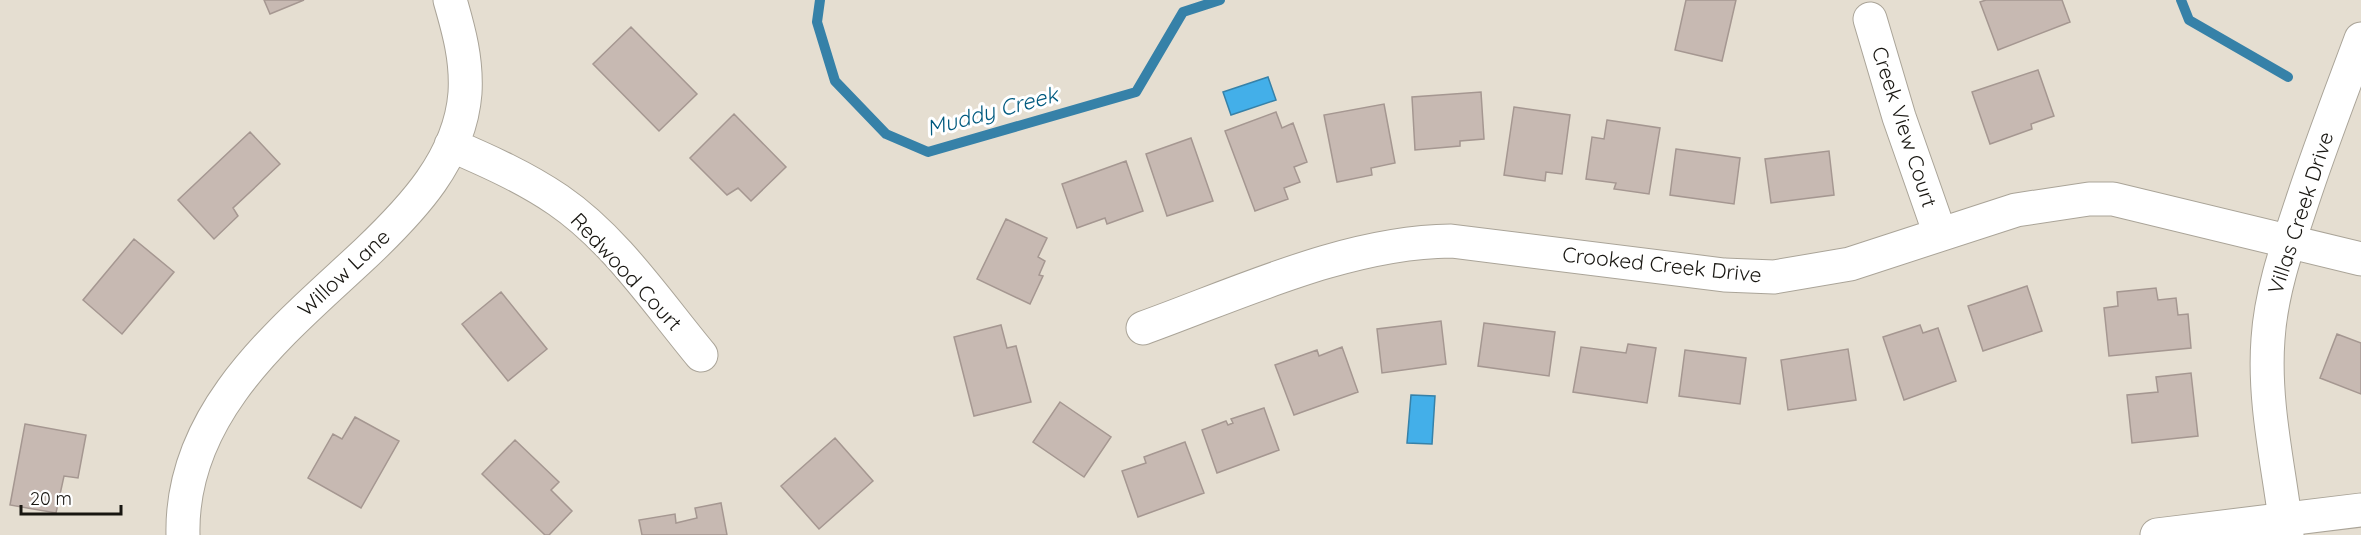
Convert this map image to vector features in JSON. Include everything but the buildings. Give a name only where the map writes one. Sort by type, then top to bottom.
[{"type":"street","name":"Willow Lane","points":[[183,535],[190,474],[208,426],[236,382],[270,343],[399,222],[430,184],[451,145],[461,118],[465,70],[463,46],[450,0]]},
{"type":"street","name":"Creek View Court","points":[[1870,19],[1899,117],[1940,234]]},
{"type":"street","name":"Villas Creek Drive","points":[[2286,527],[2273,439],[2267,347],[2275,289],[2289,240],[2361,39]]},
{"type":"street","name":"Redwood Court","points":[[451,145],[515,173],[560,201],[599,235],[701,355]]},
{"type":"street","name":"Crooked Creek Drive","points":[[1143,328],[1308,268],[1379,248],[1427,241],[1463,243],[1724,275],[1774,277],[1850,264],[1940,234],[2041,205],[2113,199],[2361,259]]},
{"type":"street","points":[[2157,535],[2286,527],[2361,510]]},
{"type":"water","points":[[1268,77],[1276,100],[1231,115],[1223,92]]},
{"type":"water","points":[[1411,395],[1435,396],[1432,444],[1407,443]]},
{"type":"waterway","name":"Muddy Creek","points":[[820,0],[817,22],[835,81],[886,134],[928,152],[1136,92],[1183,12],[1220,0]]},
{"type":"waterway","name":"Muddy Creek","points":[[2181,0],[2189,20],[2288,77]]}]
